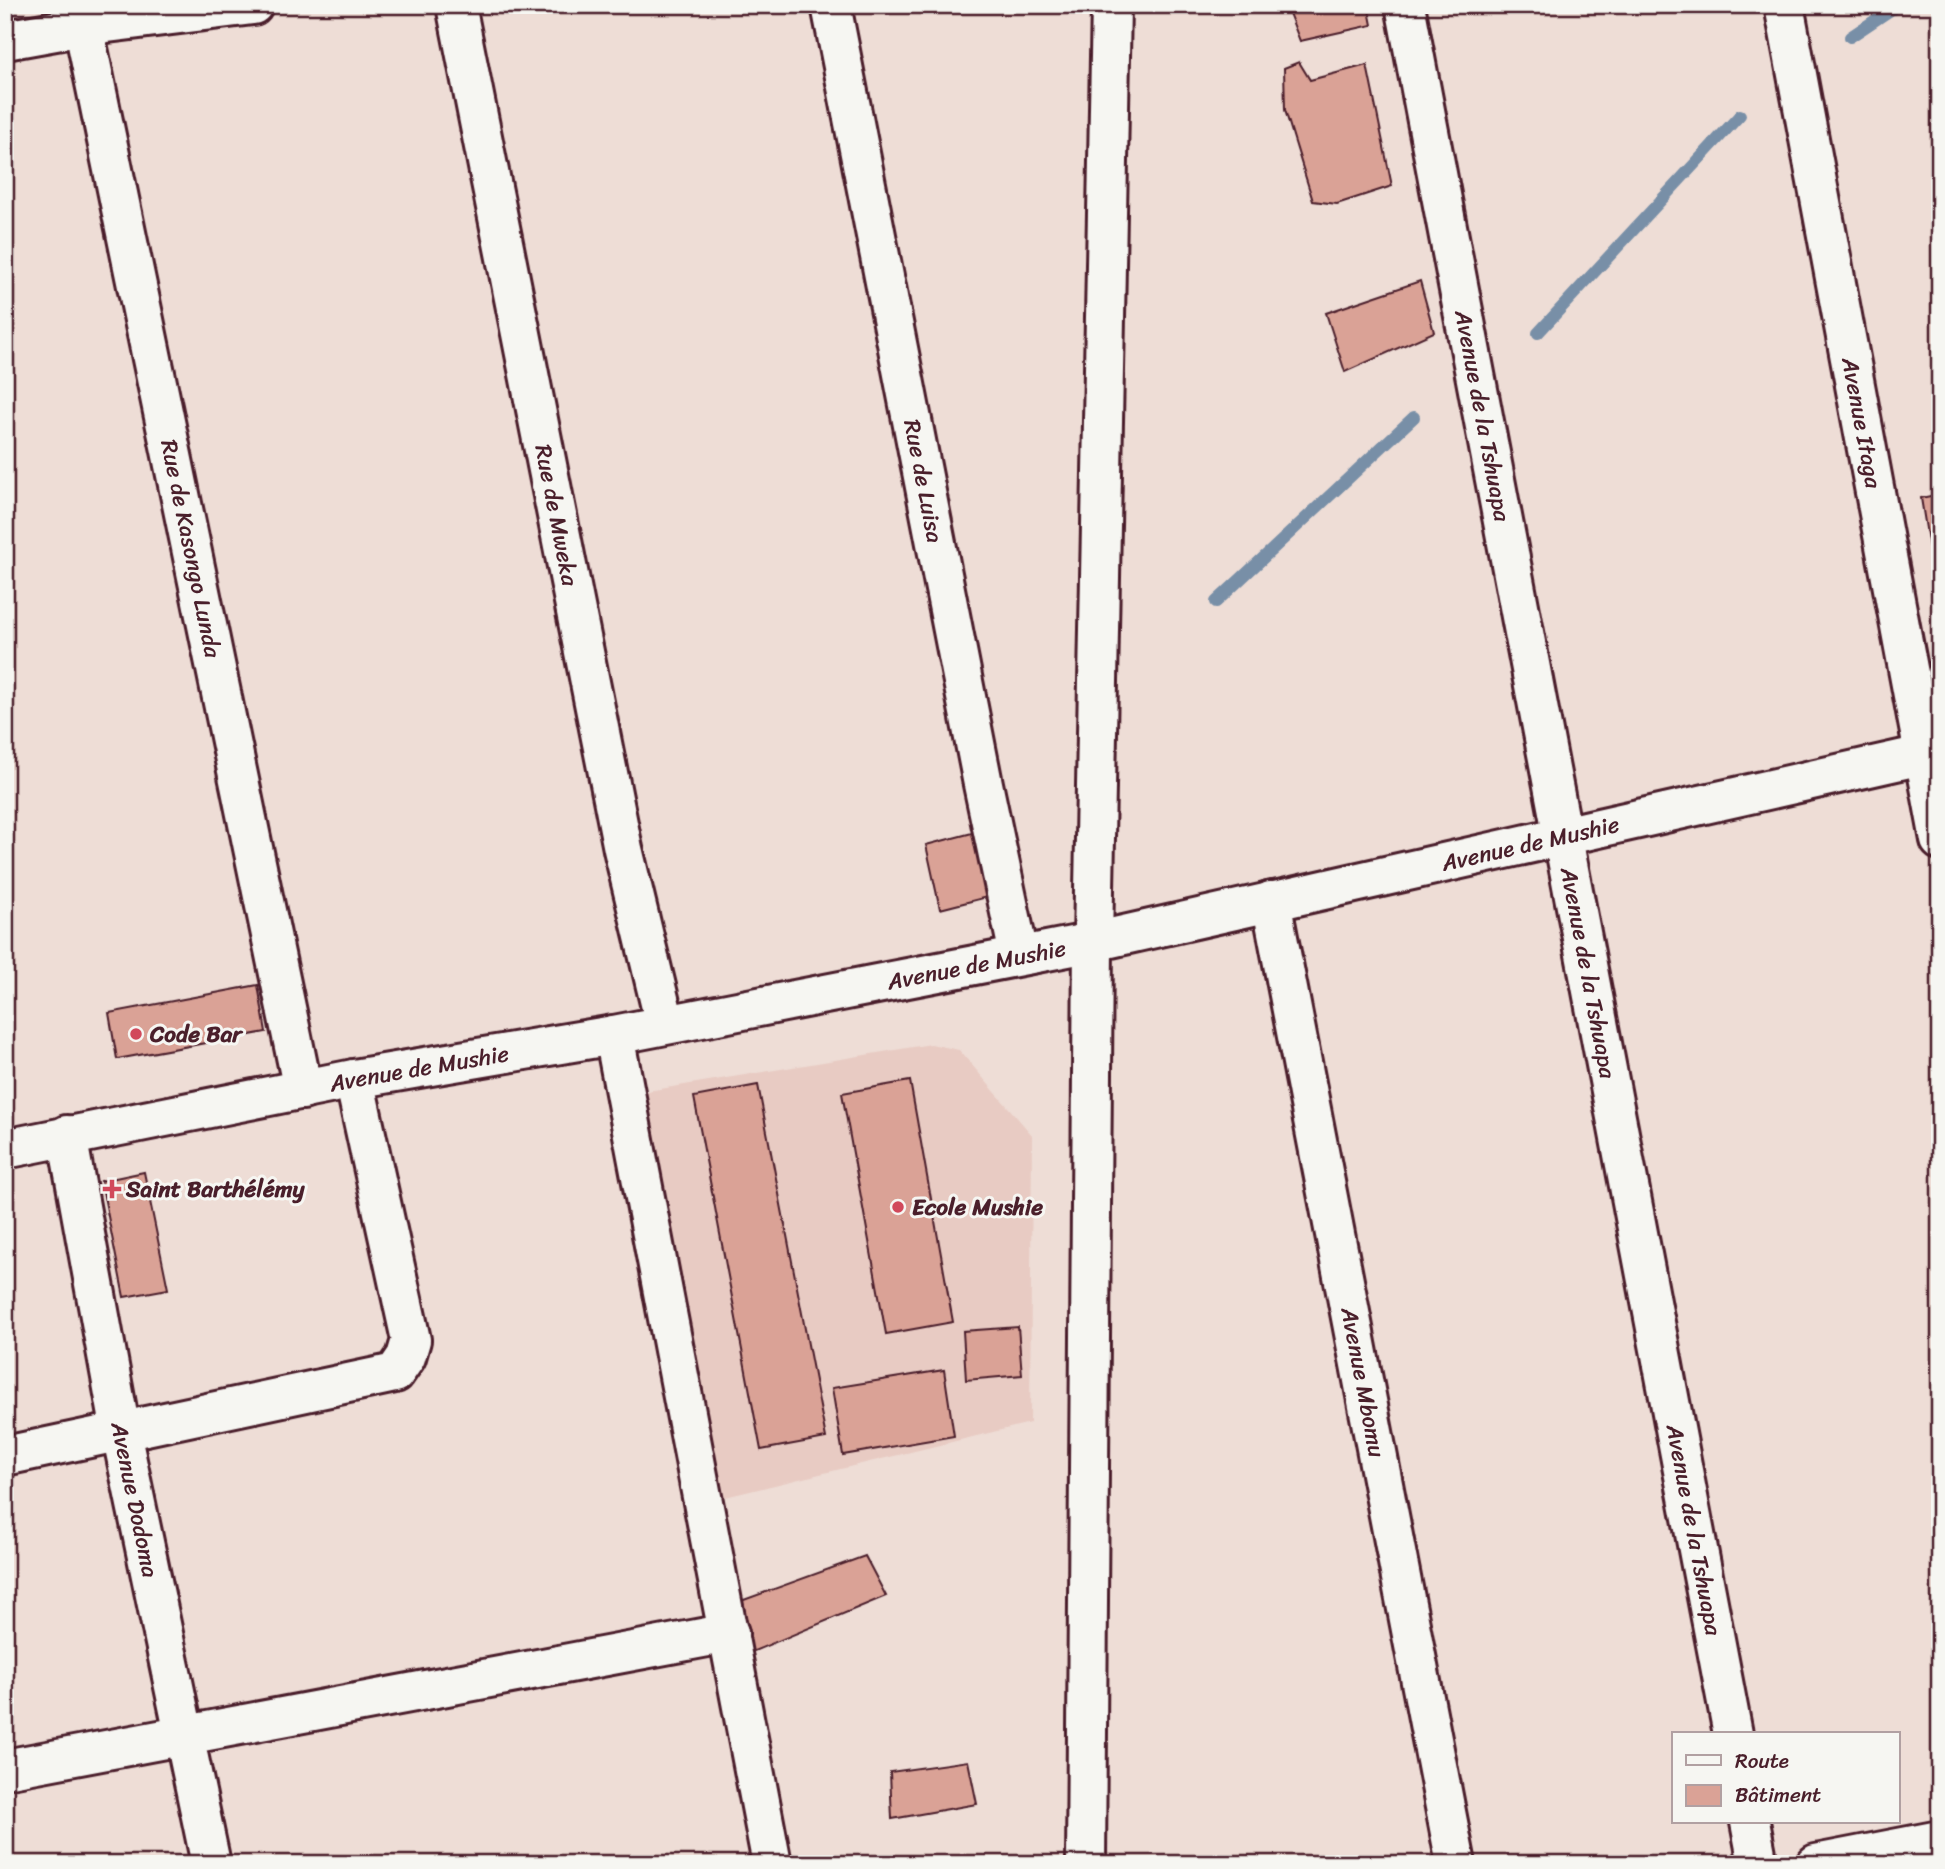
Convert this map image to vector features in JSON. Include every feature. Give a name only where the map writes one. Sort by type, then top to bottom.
[{"type":"street","points":[[5,40],[81,16],[253,5]]},
{"type":"street","name":"Rue de Mweka","points":[[456,5],[621,836],[665,1024]]},
{"type":"street","name":"Rue de Luisa","points":[[831,5],[980,770],[1019,954]]},
{"type":"street","points":[[1087,1864],[1093,942],[1111,5]]},
{"type":"street","name":"Avenue de la Tshuapa","points":[[1405,5],[1733,1732]]},
{"type":"street","name":"Avenue Itaga","points":[[1784,5],[1931,752],[1940,841]]},
{"type":"street","name":"Rue de Kasongo Lunda","points":[[81,16],[303,1090]]},
{"type":"street","name":"Avenue de Mushie","points":[[5,1149],[354,1079],[614,1035],[1019,954],[1093,942],[1931,752]]},
{"type":"street","name":"Avenue Mbomu","points":[[1271,901],[1456,1864]]},
{"type":"street","points":[[614,1035],[772,1864]]},
{"type":"street","points":[[5,1455],[395,1373],[406,1357],[411,1340],[354,1079]]},
{"type":"street","name":"Avenue Dodoma","points":[[67,1135],[121,1432],[211,1864]]},
{"type":"street","points":[[5,1769],[729,1633]]},
{"type":"street","points":[[1750,1824],[1758,1864]]},
{"type":"street","points":[[1816,1864],[1940,1840]]},
{"type":"shaded area","points":[[931,1044],[959,1050],[1032,1135],[1030,1423],[717,1499],[642,1092]]},
{"type":"building","points":[[1327,5],[1368,5],[1372,25],[1300,41],[1289,13]]},
{"type":"building","points":[[1299,62],[1310,80],[1367,65],[1392,186],[1337,204],[1313,201],[1285,110],[1284,68]]},
{"type":"building","points":[[1420,281],[1434,332],[1345,372],[1326,313]]},
{"type":"building","points":[[1940,494],[1940,583],[1935,584],[1921,498]]},
{"type":"building","points":[[976,832],[991,896],[940,909],[926,845]]},
{"type":"building","points":[[258,985],[266,1032],[117,1059],[109,1013]]},
{"type":"building","name":"Ecole Mushie","points":[[910,1081],[953,1322],[886,1334],[842,1093]]},
{"type":"building","points":[[758,1085],[826,1438],[761,1450],[694,1097]]},
{"type":"building","points":[[144,1172],[168,1289],[124,1297],[101,1181]]},
{"type":"building","points":[[1018,1327],[1022,1375],[966,1380],[963,1331]]},
{"type":"building","points":[[944,1370],[954,1436],[843,1455],[832,1388]]},
{"type":"building","points":[[865,1556],[886,1596],[742,1656],[741,1601]]},
{"type":"building","points":[[968,1761],[977,1804],[892,1819],[890,1772]]},
{"type":"waterway","points":[[1850,37],[1898,5]]},
{"type":"waterway","points":[[1538,333],[1740,115]]},
{"type":"waterway","points":[[1216,602],[1414,417]]},
{"type":"place","name":"Code Bar","points":[[136,1034]]},
{"type":"place","name":"Saint Barthélémy","points":[[112,1189]]},
{"type":"place","name":"Ecole Mushie","points":[[898,1207]]}]
